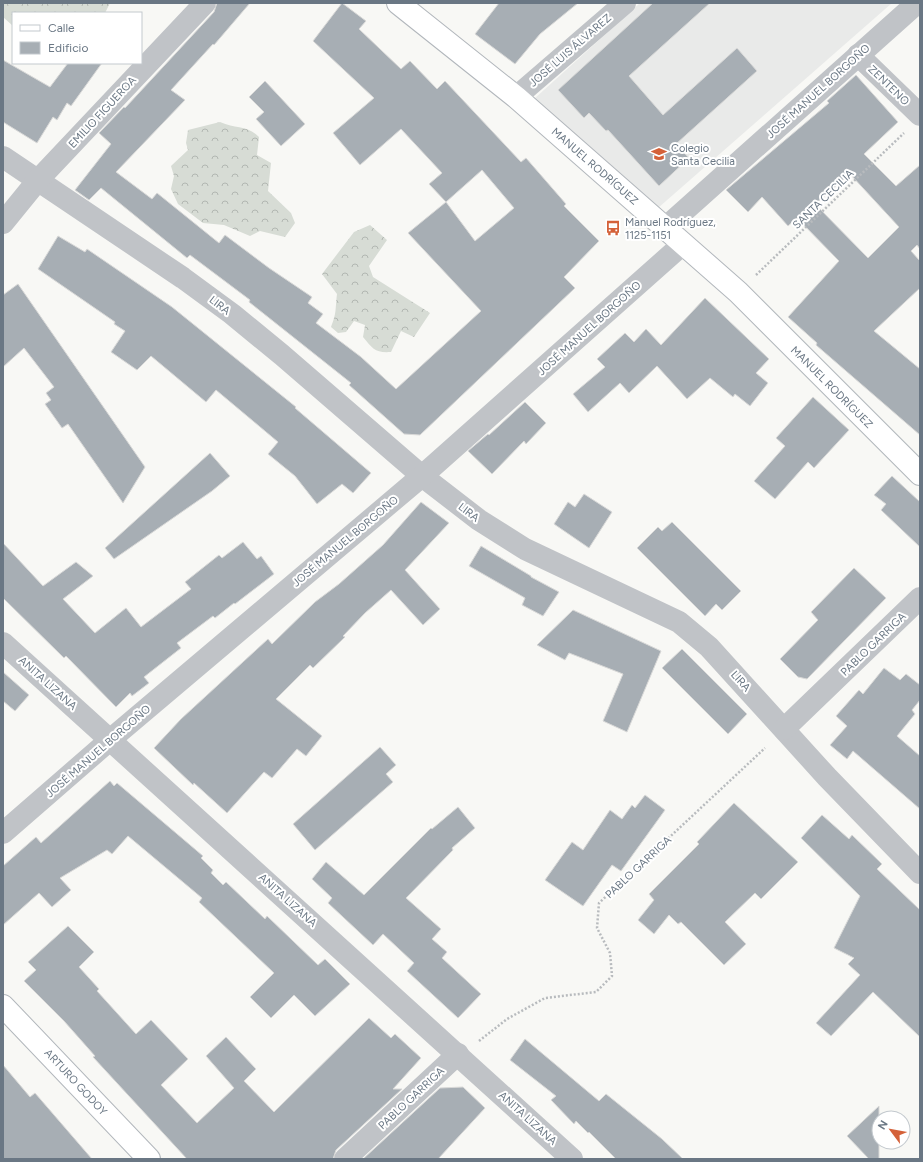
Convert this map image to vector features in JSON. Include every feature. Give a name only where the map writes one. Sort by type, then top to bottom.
[{"type":"main road","name":"MANUEL RODRÍGUEZ","points":[[398,3],[516,97],[738,292],[920,474]]},
{"type":"main road","name":"ARTURO GODOY","points":[[3,1006],[148,1159]]},
{"type":"street","name":"EMILIO FIGUEROA","points":[[3,223],[38,180],[205,3]]},
{"type":"street","name":"JOSÉ LUIS ÁLVAREZ","points":[[516,97],[624,3]]},
{"type":"street","name":"JOSÉ MANUEL BORGOÑO","points":[[665,228],[917,3]]},
{"type":"street","name":"ZENTENO","points":[[858,56],[914,122]]},
{"type":"street","name":"LIRA","points":[[3,157],[183,278],[232,314],[282,355],[422,476],[479,520],[526,549],[679,622],[709,647],[872,826],[920,873]]},
{"type":"street","name":"JOSÉ MANUEL BORGOÑO","points":[[3,833],[111,739],[422,476],[684,244]]},
{"type":"street","name":"PABLO GARRIGA","points":[[784,729],[920,598]]},
{"type":"street","name":"ANITA LIZANA","points":[[3,643],[111,739],[572,1159]]},
{"type":"street","name":"PABLO GARRIGA","points":[[345,1159],[458,1054]]},
{"type":"path","name":"SANTA CECILIA","points":[[738,292],[914,122]]},
{"type":"path","name":"PABLO GARRIGA","points":[[458,1054],[466,1051],[507,1019],[545,998],[596,992],[612,976],[610,953],[597,928],[599,903],[784,729]]},
{"type":"shaded area","name":"Colegio Santa Cecilia","points":[[640,3],[892,3],[658,208],[534,99]]},
{"type":"green space","points":[[3,3],[110,3],[106,12],[12,12],[12,25],[3,17]]},
{"type":"green space","points":[[220,122],[246,129],[255,133],[259,137],[257,155],[271,163],[268,191],[291,213],[295,223],[285,237],[260,231],[250,236],[224,225],[203,223],[178,204],[171,189],[174,176],[171,166],[188,150],[186,143],[188,130]]},
{"type":"green space","points":[[370,225],[387,240],[369,266],[373,277],[430,313],[414,337],[401,331],[391,352],[381,352],[369,345],[363,337],[365,325],[354,321],[346,332],[338,333],[331,327],[335,314],[337,294],[322,274],[354,232]]},
{"type":"building","points":[[217,3],[250,3],[214,45],[213,44],[171,90],[185,100],[116,172],[152,199],[157,193],[219,243],[225,235],[269,268],[312,297],[308,303],[323,314],[316,323],[361,357],[396,389],[481,311],[408,233],[446,202],[429,184],[442,173],[401,129],[360,165],[333,133],[374,98],[313,41],[342,3],[366,21],[359,29],[401,69],[410,61],[437,89],[445,81],[521,162],[526,158],[566,204],[564,206],[599,241],[564,277],[575,288],[420,435],[404,434],[349,385],[351,383],[249,302],[250,300],[190,255],[187,258],[101,188],[89,200],[75,190],[111,144],[99,133],[124,107],[125,108],[214,12]],"holes":[[[482,170],[514,208],[475,241],[446,202]]]},
{"type":"building","points":[[499,3],[578,3],[540,34],[515,64],[475,34]]},
{"type":"building","points":[[653,3],[710,3],[629,76],[663,115],[737,48],[757,71],[676,144],[689,158],[659,186],[608,130],[606,131],[589,113],[584,118],[558,90]]},
{"type":"building","points":[[3,60],[50,87],[67,64],[101,64],[71,106],[67,103],[57,120],[53,117],[37,143],[3,122]]},
{"type":"building","points":[[856,75],[898,122],[864,154],[896,186],[920,165],[920,249],[917,245],[911,251],[920,261],[920,288],[874,331],[920,369],[920,435],[816,345],[817,343],[788,317],[839,261],[797,218],[788,226],[762,197],[748,212],[726,190],[829,103],[827,101]],"holes":[[[850,174],[899,227],[868,258],[815,204]]]},
{"type":"building","points":[[265,81],[305,124],[281,146],[256,119],[264,112],[249,97]]},
{"type":"building","points":[[58,236],[85,252],[87,249],[172,307],[296,407],[295,408],[371,473],[353,493],[342,484],[317,504],[295,476],[268,454],[278,442],[216,390],[206,402],[151,356],[137,370],[111,352],[125,331],[114,324],[115,322],[38,269]]},
{"type":"building","points":[[18,284],[145,467],[123,503],[68,424],[62,428],[45,404],[51,400],[46,393],[54,387],[24,348],[3,367],[3,295]]},
{"type":"building","points":[[705,298],[769,359],[756,373],[768,383],[750,406],[735,394],[733,397],[710,378],[687,399],[657,366],[629,393],[620,383],[588,412],[573,394],[605,367],[597,359],[625,333],[634,342],[646,329],[661,345]]},
{"type":"building","points":[[813,397],[849,430],[814,468],[808,462],[775,499],[754,481],[785,446],[776,438]]},
{"type":"building","points":[[525,402],[546,423],[526,444],[524,441],[492,474],[468,451],[488,434],[489,435]]},
{"type":"building","points":[[210,453],[230,476],[212,491],[114,559],[105,548]]},
{"type":"building","points":[[892,476],[920,502],[920,547],[881,510],[886,504],[874,495]]},
{"type":"building","points":[[584,494],[612,512],[589,548],[554,524],[568,502],[575,507]]},
{"type":"building","points":[[421,502],[449,523],[405,570],[440,609],[423,625],[391,590],[365,613],[343,636],[345,637],[313,668],[310,665],[276,699],[322,736],[306,756],[297,749],[272,778],[264,772],[227,813],[194,783],[193,785],[154,748],[181,719],[268,639],[272,644],[315,602],[339,584],[383,545]]},
{"type":"building","points":[[672,522],[741,591],[722,610],[716,604],[705,616],[637,548],[658,527],[662,531]]},
{"type":"building","points":[[243,542],[257,559],[261,556],[274,574],[235,604],[234,603],[215,618],[213,616],[177,643],[181,648],[144,677],[149,683],[132,696],[130,693],[116,707],[66,656],[64,658],[3,598],[3,543],[43,586],[76,562],[93,576],[63,599],[95,633],[126,608],[141,627],[191,589],[185,582],[219,555],[222,558]]},
{"type":"building","points":[[481,546],[531,577],[559,592],[543,616],[522,605],[525,598],[469,566]]},
{"type":"building","points":[[854,568],[886,598],[807,679],[798,677],[780,659],[818,620],[811,612]]},
{"type":"building","points":[[573,610],[661,651],[627,732],[603,721],[623,674],[569,653],[565,660],[537,645]]},
{"type":"building","points":[[682,649],[747,714],[728,734],[662,668]]},
{"type":"building","points":[[884,668],[900,680],[906,674],[920,685],[920,700],[912,710],[915,714],[897,736],[920,756],[920,809],[853,751],[847,759],[830,745],[847,726],[836,716],[859,690],[863,694]]},
{"type":"building","points":[[3,672],[29,695],[15,711],[3,701]]},
{"type":"building","points":[[380,747],[396,765],[386,774],[393,782],[315,850],[293,824]]},
{"type":"building","points":[[110,781],[114,786],[117,783],[203,856],[201,858],[213,870],[211,873],[223,885],[226,882],[265,919],[267,916],[318,965],[325,959],[350,984],[315,1016],[294,995],[271,1018],[250,997],[274,973],[199,902],[202,898],[128,836],[112,854],[107,850],[60,878],[71,890],[52,907],[39,893],[3,925],[3,866],[36,837],[41,843]]},
{"type":"building","points":[[645,795],[665,810],[621,871],[612,865],[583,906],[545,880],[572,842],[583,850],[610,810],[622,819],[632,805],[635,808]]},
{"type":"building","points":[[734,803],[798,862],[761,899],[755,893],[725,922],[746,944],[724,965],[681,922],[678,924],[669,915],[654,934],[638,920],[654,900],[649,894],[699,844],[697,842]]},
{"type":"building","points":[[458,807],[475,828],[452,848],[453,850],[406,898],[441,929],[432,939],[447,952],[442,958],[481,994],[458,1018],[407,971],[414,963],[383,934],[373,945],[328,903],[332,898],[312,879],[326,862],[364,895],[431,828],[432,829]]},
{"type":"building","points":[[822,815],[849,839],[852,835],[882,864],[877,869],[920,910],[920,1037],[873,992],[831,1036],[816,1023],[860,975],[848,964],[854,958],[834,948],[860,896],[801,838]]},
{"type":"building","points":[[68,926],[94,952],[79,967],[99,989],[97,991],[136,1034],[151,1020],[188,1059],[161,1085],[197,1123],[234,1088],[206,1056],[226,1037],[256,1069],[244,1081],[274,1112],[369,1018],[391,1038],[395,1034],[421,1058],[393,1089],[402,1089],[336,1150],[333,1159],[187,1159],[93,1057],[95,1056],[64,1021],[24,981],[36,970],[28,962]]},
{"type":"building","points":[[525,1039],[599,1101],[606,1094],[662,1139],[683,1159],[616,1159],[576,1121],[574,1124],[551,1100],[556,1096],[510,1060]]},
{"type":"building","points":[[3,1065],[30,1097],[35,1093],[92,1159],[3,1159]]},
{"type":"building","points":[[463,1087],[485,1108],[438,1159],[363,1159],[440,1088]]},
{"type":"building","points":[[871,1114],[871,1150],[879,1150],[879,1159],[869,1159],[847,1136]]},
{"type":"place","name":"Colegio Santa Cecilia","points":[[659,154]]},
{"type":"place","name":"Manuel Rodríguez, 1125-1151","points":[[613,228]]}]
